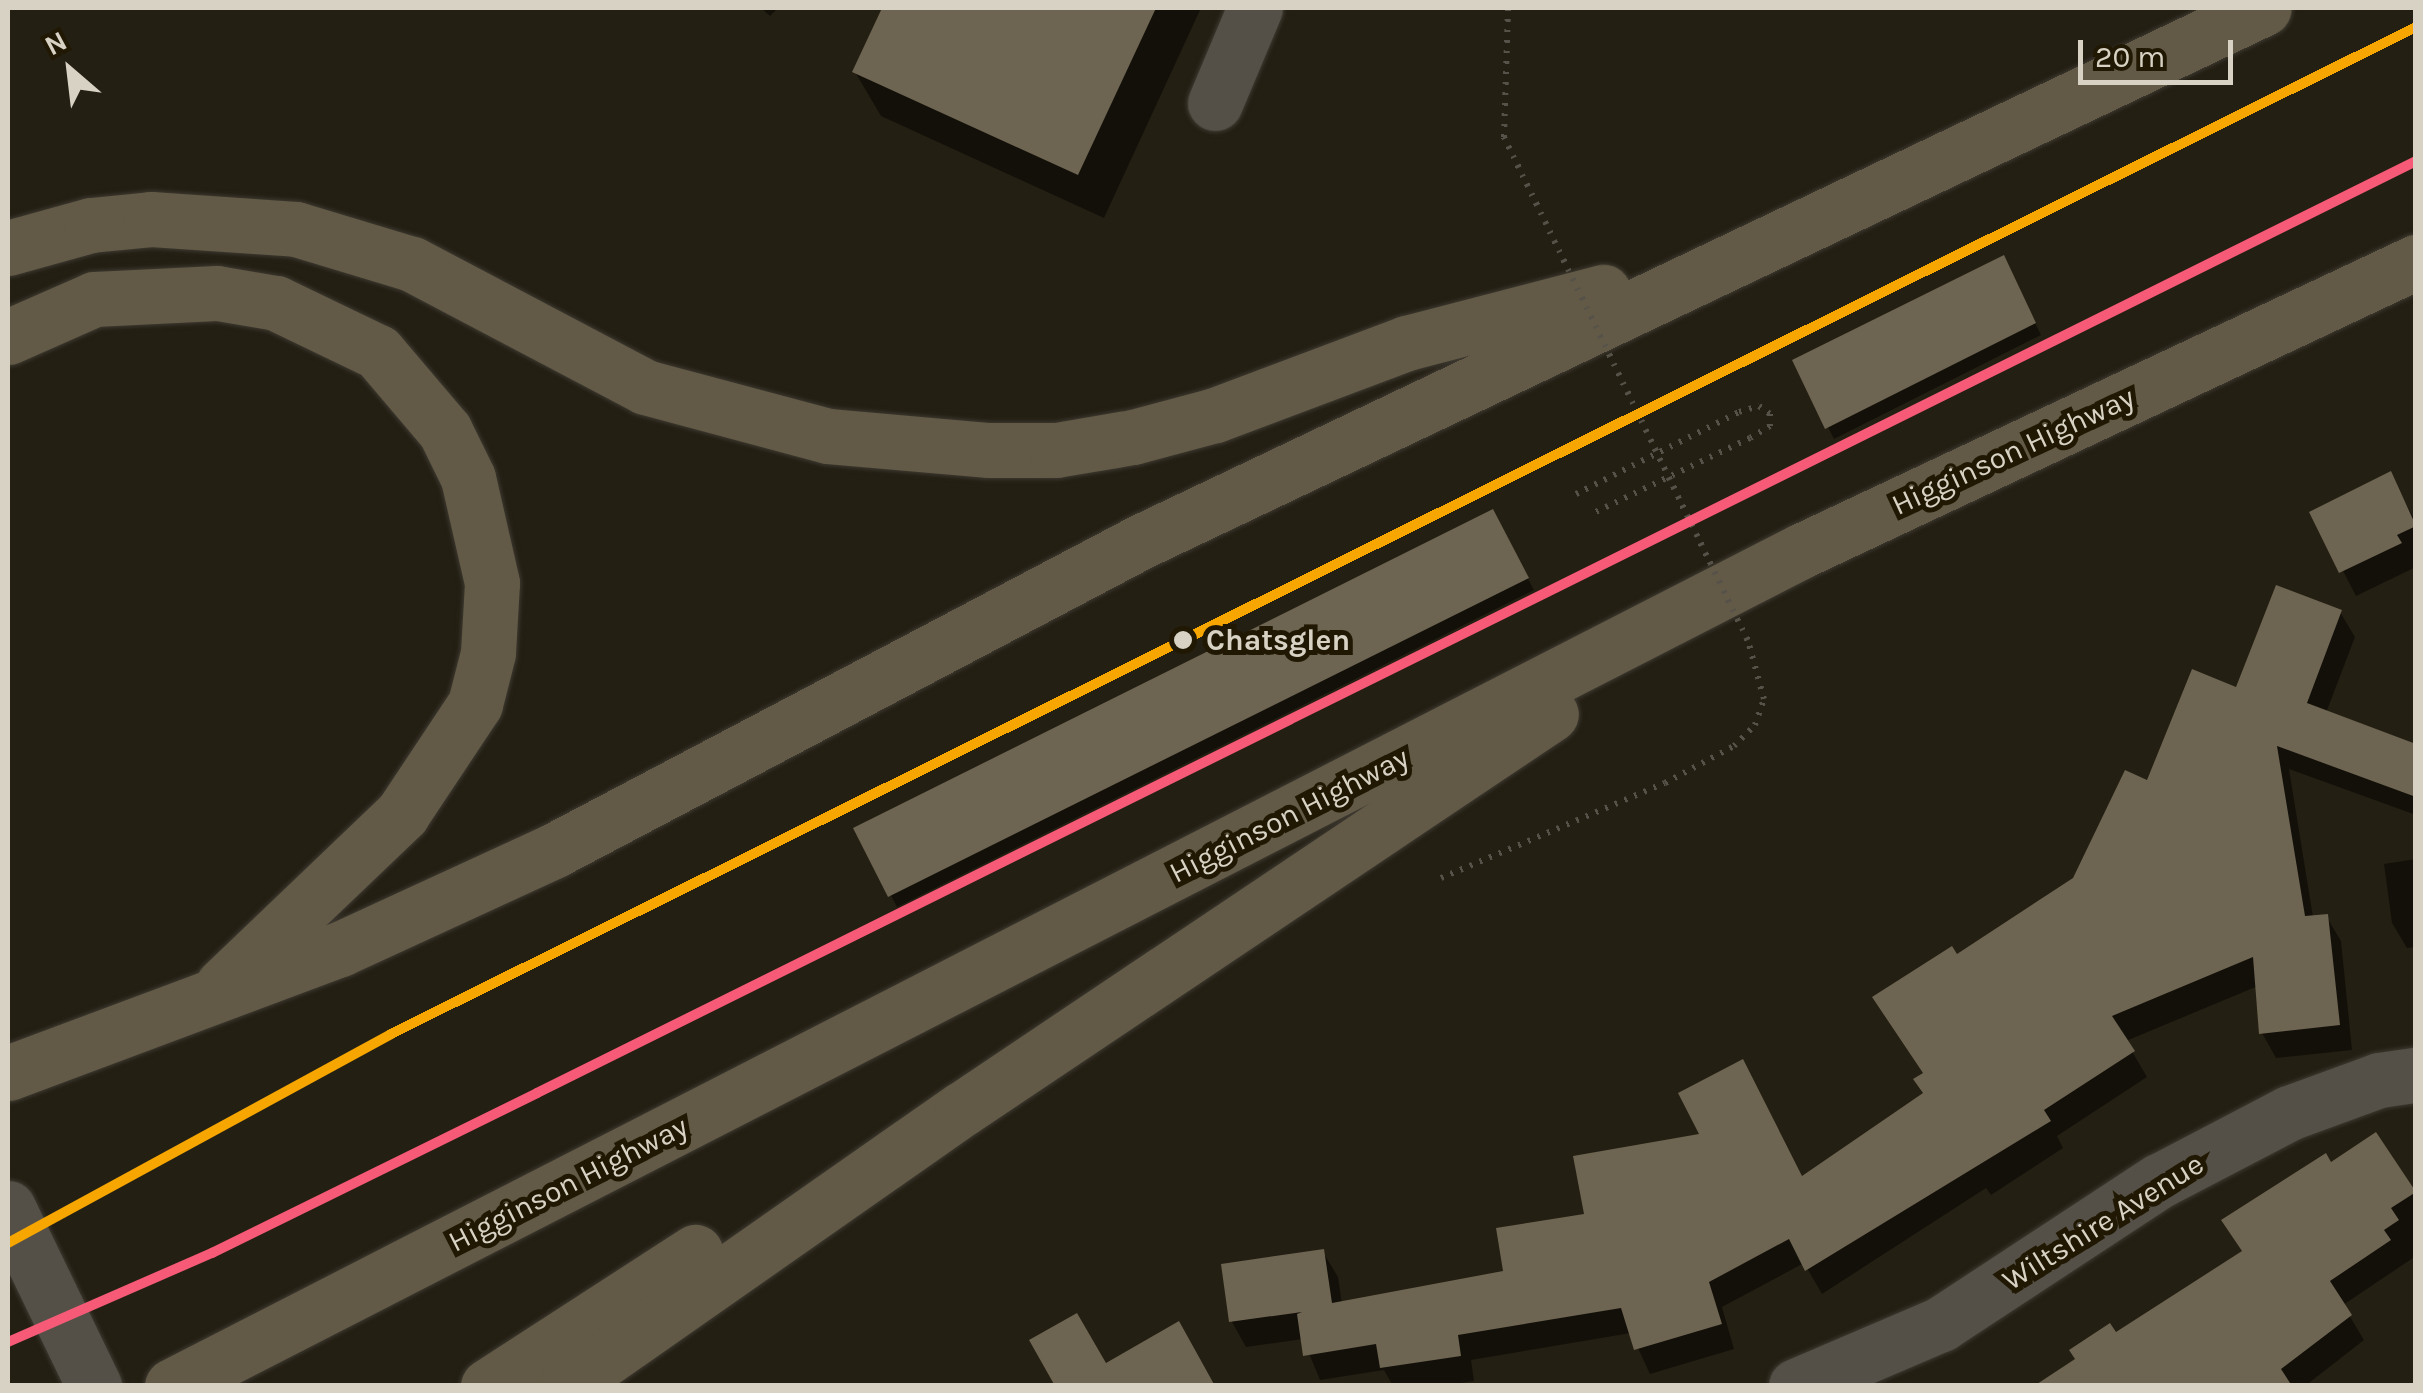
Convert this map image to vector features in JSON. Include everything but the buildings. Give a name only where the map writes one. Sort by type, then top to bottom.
[{"type":"highway","points":[[30,1067],[340,948],[553,851],[1140,542],[1724,261],[2264,8]]},
{"type":"highway","points":[[8,248],[73,229],[151,219],[296,230],[412,264],[645,387],[828,436],[990,450],[1056,450],[1133,437],[1215,415],[1407,343],[1724,261]]},
{"type":"highway","name":"Higginson Highway","points":[[172,1386],[1801,551],[2416,262]]},
{"type":"highway","points":[[8,338],[94,300],[156,292],[276,304],[333,325],[378,352],[425,404],[468,478],[484,532],[492,583],[488,653],[459,736],[402,814],[206,1001]]},
{"type":"highway","points":[[566,1386],[962,1109],[1801,551]]},
{"type":"highway","points":[[488,1386],[770,1204],[962,1109]]},
{"type":"street","points":[[1215,103],[1255,8]]},
{"type":"street","name":"Wiltshire Avenue","points":[[1796,1386],[1941,1324],[2159,1182],[2290,1113],[2379,1080],[2416,1075]]},
{"type":"street","points":[[8,1208],[94,1386]]},
{"type":"path","points":[[1441,878],[1666,783],[1734,746],[1754,726],[1764,699],[1748,641],[1504,138],[1508,8]]},
{"type":"path","points":[[1576,494],[1739,412],[1759,406],[1770,414],[1770,426],[1589,515]]},
{"type":"transit line","points":[[8,1243],[391,1034],[2416,27]]},
{"type":"transit line","points":[[8,1342],[212,1253],[2416,161]]},
{"type":"place","name":"Chatsglen","points":[[1183,640]]}]
